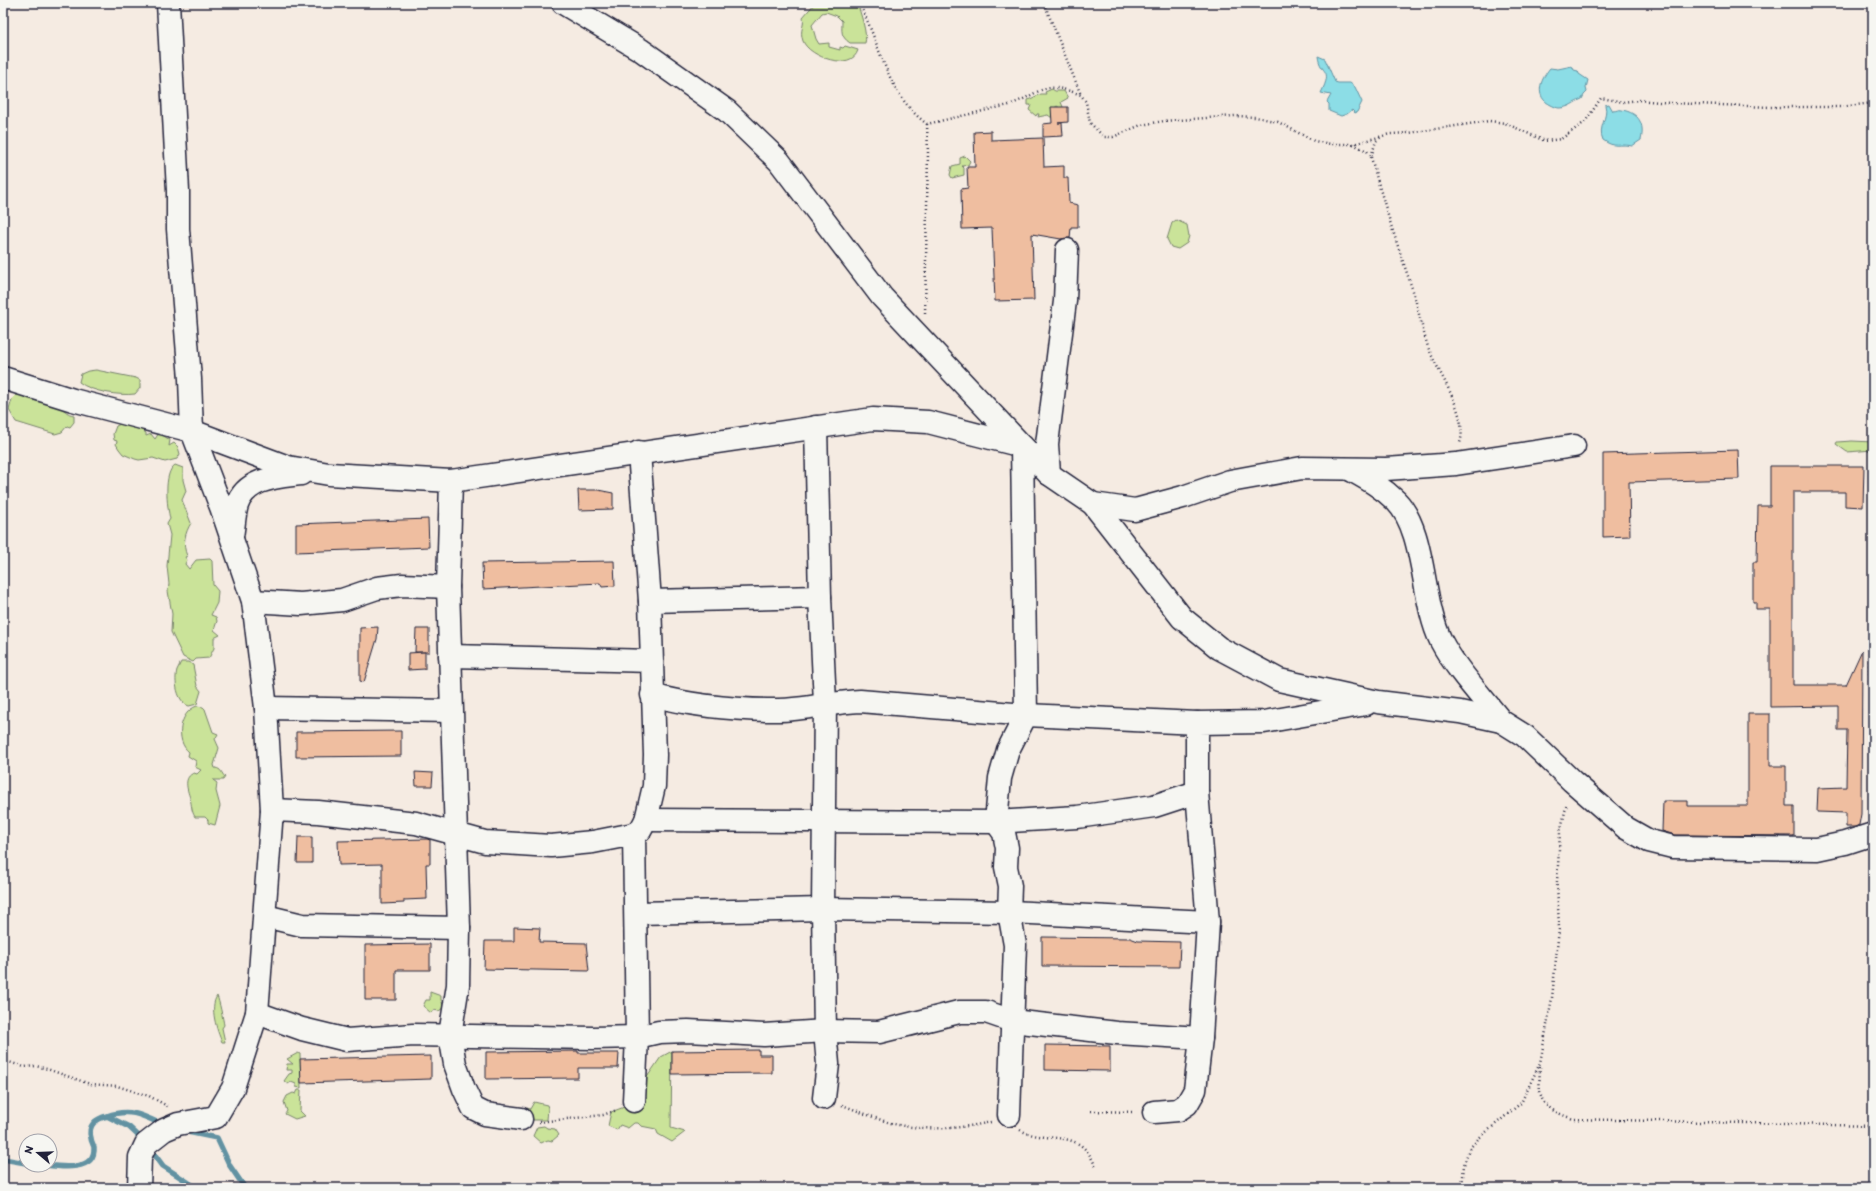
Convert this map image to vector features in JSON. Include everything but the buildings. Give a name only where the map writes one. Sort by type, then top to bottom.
[{"type":"street","points":[[140,1188],[140,1157],[146,1144],[164,1130],[195,1120],[204,1120],[216,1116],[233,1088],[257,1013],[272,810],[266,708],[252,601],[232,538],[192,431],[190,379],[179,237],[168,3]]},
{"type":"street","points":[[563,3],[641,50],[727,111],[779,161],[882,297],[1049,474],[1093,504],[1182,618],[1219,648],[1279,680],[1378,702],[1460,712],[1501,720]]},
{"type":"street","points":[[1049,474],[1047,444],[1065,301],[1067,250]]},
{"type":"street","points":[[3,378],[73,400],[192,431],[288,468],[329,474],[452,481],[639,452],[873,419],[928,422],[1022,446]]},
{"type":"street","points":[[816,427],[820,597],[826,704],[823,909],[825,1031],[828,1064],[824,1098]]},
{"type":"street","points":[[1009,1115],[1015,945],[1009,912],[1010,886],[1006,868],[1007,848],[1004,833],[996,822],[1000,778],[1008,750],[1026,715],[1022,446]]},
{"type":"street","points":[[1093,504],[1135,510],[1183,497],[1230,481],[1302,468],[1386,469],[1441,465],[1574,446]]},
{"type":"street","points":[[634,1100],[637,1037],[636,913],[640,827],[654,786],[655,755],[650,601],[639,452]]},
{"type":"street","points":[[1348,469],[1377,484],[1397,502],[1410,522],[1418,550],[1430,610],[1441,641],[1473,686],[1501,720],[1525,736],[1572,781],[1626,828],[1649,841],[1673,847],[1817,849],[1869,835]]},
{"type":"street","points":[[232,538],[238,504],[244,492],[257,482],[268,478],[314,472]]},
{"type":"street","points":[[452,481],[448,587],[459,928],[458,985],[450,1036],[455,1064],[473,1108],[485,1114],[521,1119]]},
{"type":"street","points":[[252,601],[300,604],[342,600],[377,588],[402,585],[448,587]]},
{"type":"street","points":[[650,601],[820,597]]},
{"type":"street","points":[[450,656],[652,662]]},
{"type":"street","points":[[652,695],[672,701],[735,708],[778,710],[860,701],[1026,715],[1197,723],[1264,722],[1378,702]]},
{"type":"street","points":[[266,708],[452,711]]},
{"type":"street","points":[[1154,1112],[1178,1110],[1187,1104],[1194,1090],[1201,1038],[1208,922],[1197,792],[1197,723]]},
{"type":"street","points":[[272,810],[318,812],[372,818],[416,824],[485,842],[551,846],[593,842],[640,827],[825,821],[996,822],[1077,817],[1154,806],[1197,792]]},
{"type":"street","points":[[636,913],[823,909],[1009,912],[1208,922]]},
{"type":"street","points":[[265,916],[302,925],[459,928]]},
{"type":"street","points":[[257,1013],[302,1029],[347,1040],[413,1035],[593,1038],[637,1037],[659,1032],[688,1031],[764,1035],[825,1031],[879,1032],[959,1012],[986,1012],[1012,1021],[1116,1033],[1201,1038]]},
{"type":"path","points":[[859,3],[892,83],[910,110],[927,124],[928,153],[925,342]]},
{"type":"path","points":[[1044,3],[1081,94],[1086,102],[1090,123],[1104,137],[1113,137],[1140,125],[1235,116],[1256,117],[1278,122],[1314,141],[1331,144],[1353,144],[1382,136],[1489,121],[1506,123],[1545,141],[1561,139],[1585,122],[1601,98],[1623,102],[1638,100],[1671,103],[1770,107],[1840,107],[1873,103]]},
{"type":"path","points":[[927,124],[1020,102],[1034,92],[1049,87],[1081,94]]},
{"type":"path","points":[[1371,157],[1372,149],[1382,136]]},
{"type":"path","points":[[1353,144],[1367,151],[1371,157],[1420,313],[1428,346],[1449,389],[1459,418],[1462,433],[1461,442],[1454,453],[1441,465]]},
{"type":"path","points":[[1869,649],[1872,760],[1872,816],[1869,835]]},
{"type":"path","points":[[1572,781],[1560,833],[1557,882],[1559,929],[1552,998],[1540,1063],[1539,1089],[1542,1100],[1549,1110],[1573,1119],[1873,1126]]},
{"type":"path","points":[[3,1060],[24,1067],[36,1066],[47,1069],[90,1084],[117,1086],[149,1096],[195,1120]]},
{"type":"path","points":[[1462,1188],[1464,1165],[1469,1150],[1479,1138],[1521,1103],[1540,1063]]},
{"type":"path","points":[[824,1098],[892,1123],[916,1128],[966,1127],[994,1122],[1009,1115],[1014,1124],[1021,1131],[1074,1141],[1082,1146],[1092,1157],[1096,1168]]},
{"type":"path","points":[[521,1119],[542,1123],[603,1115],[627,1106],[634,1100]]},
{"type":"path","points":[[1091,1111],[1154,1112]]},
{"type":"green space","points":[[815,3],[857,3],[865,29],[865,43],[850,43],[842,33],[842,21],[837,16],[826,12],[822,13],[812,25],[819,44],[829,43],[829,47],[840,50],[840,47],[843,48],[845,46],[858,50],[854,57],[848,60],[840,61],[830,60],[821,57],[807,47],[802,37],[803,17]]},
{"type":"green space","points":[[1052,89],[1055,91],[1064,91],[1068,98],[1061,102],[1063,107],[1062,109],[1057,106],[1054,108],[1052,118],[1048,115],[1038,117],[1039,114],[1037,114],[1036,116],[1029,110],[1031,105],[1028,105],[1028,100],[1041,94],[1046,94],[1045,92]]},
{"type":"green space","points":[[965,156],[970,161],[968,165],[962,166],[964,168],[964,175],[952,178],[950,175],[952,166],[960,164],[960,158]]},
{"type":"green space","points":[[1176,220],[1187,225],[1189,236],[1187,243],[1178,249],[1171,247],[1167,239],[1172,223]]},
{"type":"green space","points":[[96,370],[136,378],[140,380],[140,388],[135,394],[114,394],[98,391],[79,382],[81,374]]},
{"type":"green space","points":[[17,394],[45,400],[56,405],[74,415],[74,422],[70,427],[67,426],[62,432],[55,434],[16,422],[9,410],[12,399]]},
{"type":"green space","points":[[120,424],[129,425],[140,429],[146,433],[146,436],[151,434],[155,439],[159,433],[170,440],[169,446],[174,443],[178,447],[180,454],[177,459],[165,462],[153,458],[139,460],[123,454],[116,444],[117,441],[114,440],[113,434],[116,426]]},
{"type":"green space","points":[[1837,442],[1873,442],[1873,450],[1847,452],[1836,444]]},
{"type":"green space","points":[[175,465],[183,468],[183,480],[186,491],[182,500],[191,523],[185,539],[185,552],[187,556],[185,557],[187,560],[185,564],[189,569],[196,560],[210,559],[212,561],[213,585],[218,591],[217,603],[211,615],[216,617],[217,621],[214,630],[220,635],[214,638],[214,648],[209,658],[196,659],[193,662],[183,657],[171,632],[172,614],[168,591],[169,584],[167,566],[170,535],[167,524],[170,519],[167,482],[171,469]]},
{"type":"green space","points":[[181,662],[188,662],[193,665],[197,686],[201,691],[197,704],[189,706],[185,704],[177,691],[176,675]]},
{"type":"green space","points":[[197,706],[205,709],[213,732],[218,734],[215,739],[219,748],[214,765],[215,768],[220,770],[225,777],[223,780],[213,780],[217,783],[216,791],[220,806],[215,825],[208,823],[208,820],[205,817],[195,817],[187,787],[188,777],[194,773],[197,774],[201,770],[195,767],[196,761],[188,756],[189,752],[182,741],[181,727],[186,714]]},
{"type":"green space","points":[[430,992],[441,996],[444,1007],[439,1011],[433,1010],[431,1013],[423,1006],[426,1000],[430,1000]]},
{"type":"green space","points":[[217,996],[224,1025],[222,1028],[225,1042],[222,1042],[215,1019],[214,1006]]},
{"type":"green space","points":[[672,1051],[671,1128],[685,1132],[672,1142],[658,1134],[656,1129],[641,1126],[638,1123],[634,1123],[628,1128],[620,1125],[617,1130],[608,1126],[611,1112],[627,1106],[661,1057]]},
{"type":"green space","points":[[298,1053],[300,1054],[301,1088],[296,1087],[296,1084],[291,1082],[288,1084],[284,1081],[289,1074],[292,1073],[292,1070],[286,1070],[287,1064],[293,1064],[287,1059]]},
{"type":"green space","points":[[298,1090],[301,1090],[300,1111],[305,1116],[295,1119],[285,1114],[287,1111],[284,1102],[287,1096],[293,1093],[296,1094]]},
{"type":"green space","points":[[534,1102],[547,1105],[547,1120],[533,1120],[526,1110],[527,1108],[530,1109]]},
{"type":"green space","points":[[544,1126],[555,1129],[559,1135],[552,1141],[548,1140],[541,1143],[533,1136],[537,1127]]},
{"type":"water","points":[[1318,56],[1325,59],[1335,82],[1350,83],[1355,87],[1362,102],[1357,112],[1355,113],[1352,110],[1341,116],[1329,111],[1329,104],[1327,102],[1331,95],[1321,93],[1325,85],[1326,75],[1319,62]]},
{"type":"water","points":[[1572,66],[1574,70],[1578,71],[1579,74],[1588,80],[1586,88],[1587,92],[1582,99],[1563,108],[1558,108],[1546,102],[1542,98],[1540,88],[1546,73],[1550,68],[1558,69]]},
{"type":"water","points":[[1609,104],[1613,111],[1628,111],[1637,117],[1642,129],[1641,140],[1632,146],[1614,145],[1603,140],[1601,131],[1606,114],[1605,105]]},
{"type":"waterway","points":[[107,1116],[122,1113],[136,1114],[163,1125]]},
{"type":"waterway","points":[[58,1167],[76,1166],[89,1161],[93,1155],[94,1147],[91,1140],[91,1126],[99,1119],[107,1116],[129,1127],[144,1141]]},
{"type":"waterway","points":[[183,1131],[217,1138],[230,1166],[245,1188]]},
{"type":"waterway","points":[[149,1147],[163,1166],[197,1188]]},
{"type":"waterway","points":[[3,1159],[18,1162]]}]
